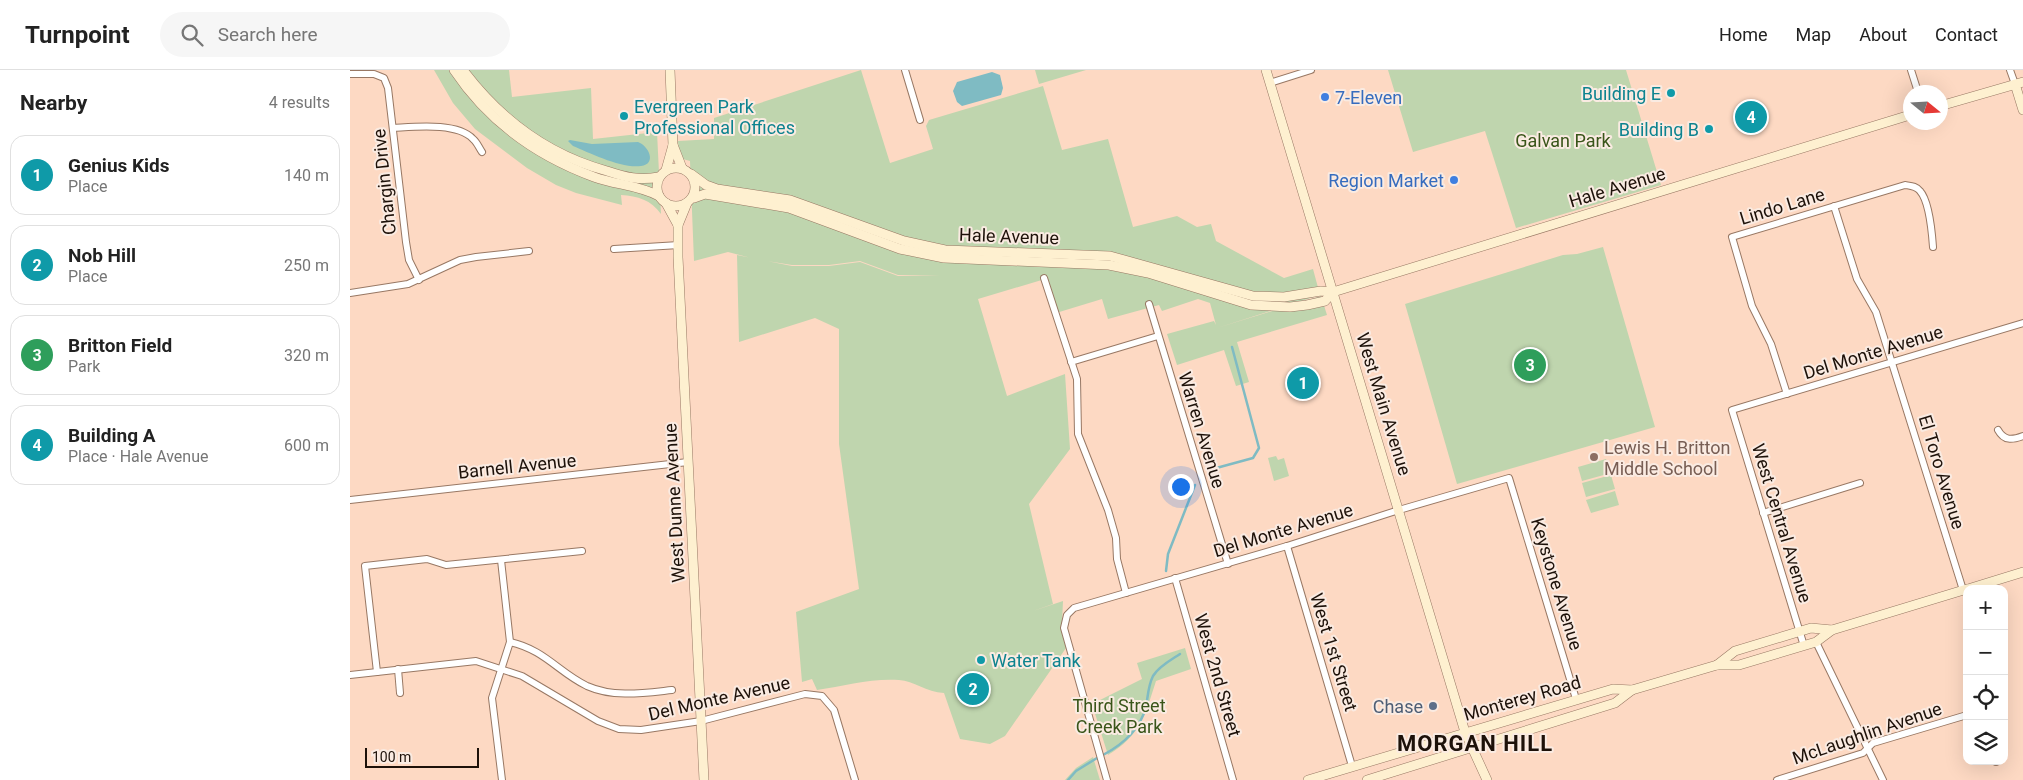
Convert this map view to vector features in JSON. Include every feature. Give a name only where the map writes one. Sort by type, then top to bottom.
[{"type":"main road","points":[[454,70],[484,109],[524,142],[560,162],[596,177],[643,188],[659,196],[666,203],[678,206],[690,201],[696,187],[691,174],[682,168],[674,145],[670,70]]},
{"type":"main road","points":[[464,70],[476,88],[505,117],[528,135],[562,154],[618,175],[644,180],[659,177]]},
{"type":"main road","name":"West Main Avenue","points":[[1266,70],[1465,732],[1487,780]]},
{"type":"main road","points":[[1948,104],[2019,83],[2023,110]]},
{"type":"main road","name":"Hale Avenue","points":[[691,174],[706,185],[717,189],[790,200],[904,241],[945,250],[1110,256],[1253,296],[1284,297],[1321,291],[1333,292],[1903,117]]},
{"type":"main road","points":[[659,196],[657,186],[659,177],[666,170],[674,145]]},
{"type":"main road","points":[[666,170],[682,168]]},
{"type":"main road","name":"Hale Avenue","points":[[690,201],[705,194],[789,208],[900,249],[944,258],[1075,262],[1128,268],[1251,305],[1290,307],[1307,305],[1325,301],[1333,292]]},
{"type":"main road","name":"West Dunne Avenue","points":[[678,225],[690,201]]},
{"type":"main road","name":"West Dunne Avenue","points":[[666,203],[678,225],[704,780]]},
{"type":"main road","name":"Monterey Road","points":[[1979,585],[2023,572]]},
{"type":"main road","name":"Monterey Road","points":[[1717,664],[1739,665],[1804,646],[1816,642],[1832,630],[1963,590]]},
{"type":"main road","name":"Monterey Road","points":[[1308,780],[1612,689],[1632,690],[1717,664],[1735,651],[1811,628],[1832,630]]},
{"type":"main road","name":"Monterey Road","points":[[1366,780],[1615,703],[1632,690]]},
{"type":"street","points":[[905,70],[920,120]]},
{"type":"street","points":[[1270,83],[1311,70]]},
{"type":"street","points":[[1911,70],[1916,85]]},
{"type":"street","points":[[2010,70],[2019,83]]},
{"type":"street","name":"Chargin Drive","points":[[350,74],[374,74],[384,78],[388,88],[409,260],[419,280]]},
{"type":"street","points":[[393,128],[430,126],[460,132],[472,138],[482,152]]},
{"type":"street","name":"Lindo Lane","points":[[1787,394],[1771,344],[1752,306],[1732,237],[1905,185],[1914,186],[1921,192],[1932,229],[1933,247]]},
{"type":"street","name":"El Toro Avenue","points":[[1834,206],[1857,279],[1876,312],[1965,585]]},
{"type":"street","points":[[614,249],[679,245]]},
{"type":"street","points":[[350,292],[393,288],[419,280],[460,260],[529,251]]},
{"type":"street","points":[[1044,278],[1077,379],[1078,434],[1108,510],[1116,538],[1117,559],[1126,592]]},
{"type":"street","name":"Warren Avenue","points":[[1149,304],[1228,564]]},
{"type":"street","name":"Del Monte Avenue","points":[[1732,410],[2023,323]]},
{"type":"street","points":[[1071,362],[1158,336]]},
{"type":"street","name":"West Central Avenue","points":[[1732,410],[1804,646]]},
{"type":"street","points":[[1998,430],[2001,436],[2007,439],[2023,436]]},
{"type":"street","name":"Barnell Avenue","points":[[350,500],[688,462]]},
{"type":"street","name":"Del Monte Avenue","points":[[1106,780],[1064,628],[1067,615],[1074,608],[1228,564],[1399,510],[1509,478]]},
{"type":"street","name":"Keystone Avenue","points":[[1509,478],[1576,700]]},
{"type":"street","points":[[1763,513],[1860,483]]},
{"type":"street","name":"West 1st Street","points":[[1287,546],[1352,766]]},
{"type":"street","points":[[377,672],[365,566],[427,559],[446,565],[582,551]]},
{"type":"street","points":[[501,560],[510,642],[492,698],[502,780]]},
{"type":"street","name":"West 2nd Street","points":[[1175,578],[1233,780]]},
{"type":"street","points":[[510,642],[536,651],[586,685],[600,690],[641,694],[672,690]]},
{"type":"street","points":[[1816,642],[1882,780]]},
{"type":"street","name":"Del Monte Avenue","points":[[350,675],[476,661],[502,668],[540,686],[584,714],[619,729],[641,730],[701,720],[805,694],[822,696],[834,710],[855,780]]},
{"type":"street","points":[[398,669],[400,693]]},
{"type":"street","name":"McLaughlin Avenue","points":[[1777,780],[1863,753],[1873,743],[1963,716]]},
{"type":"green space","points":[[434,70],[509,70],[512,97],[591,88],[593,139],[657,132],[661,214],[653,205],[633,196],[621,195],[622,205],[576,193],[556,185],[527,168],[475,129],[453,103]]},
{"type":"green space","points":[[861,70],[890,163],[933,149],[926,126],[929,120],[1043,86],[1062,150],[1108,139],[1133,227],[1177,216],[1197,227],[1211,224],[1216,241],[1284,278],[1313,269],[1320,295],[1217,328],[1321,296],[1327,315],[1237,342],[1249,382],[1236,386],[1224,350],[1177,365],[1167,334],[1214,321],[1216,325],[1210,303],[1198,299],[1162,311],[1159,305],[1108,319],[1102,299],[1056,313],[1045,279],[978,299],[1007,396],[1065,374],[1070,449],[1029,504],[1053,604],[1033,611],[1063,601],[1062,623],[1066,648],[1005,736],[990,744],[960,739],[944,693],[931,691],[910,682],[899,680],[868,681],[817,690],[812,679],[802,682],[796,612],[859,589],[839,444],[839,329],[815,318],[739,342],[737,255],[748,257],[728,252],[694,261],[690,161],[679,158],[678,141],[714,139],[714,118]],"holes":[[[766,261],[792,265],[829,265],[860,261],[898,275],[940,275],[898,276],[860,262],[829,266],[792,266]]]},
{"type":"green space","points":[[1035,70],[1086,70],[1039,84]]},
{"type":"green space","name":"Galvan Park","points":[[1388,70],[1626,70],[1661,185],[1516,228],[1485,131],[1413,152]]},
{"type":"green space","points":[[1603,247],[1655,427],[1457,484],[1405,304],[1563,255],[1577,254]]},
{"type":"green space","points":[[1276,456],[1278,460],[1284,458],[1289,476],[1274,481],[1268,458]]},
{"type":"green space","points":[[1606,459],[1611,473],[1582,481],[1578,467]]},
{"type":"green space","points":[[1611,475],[1615,489],[1586,497],[1582,483]]},
{"type":"green space","points":[[1615,491],[1619,505],[1591,513],[1586,500]]},
{"type":"green space","name":"Third Street Creek Park","points":[[1185,648],[1191,669],[1156,681],[1145,714],[1135,732],[1128,740],[1108,755],[1092,704],[1142,679],[1137,663]]},
{"type":"green space","name":"Third Street Creek Park","points":[[1093,757],[1100,780],[1065,780],[1076,768]]},
{"type":"water","points":[[992,72],[1000,75],[1003,88],[1001,95],[962,106],[957,102],[953,91],[957,82]]},
{"type":"water","points":[[568,141],[592,144],[638,142],[648,151],[650,159],[646,165],[625,165],[606,160],[573,146]]},
{"type":"waterway","points":[[1209,470],[1253,458],[1259,448],[1232,347]]},
{"type":"waterway","points":[[1166,571],[1168,554],[1195,485]]},
{"type":"waterway","points":[[1103,755],[1117,746],[1135,729],[1146,707],[1153,676],[1162,666],[1180,654]]},
{"type":"waterway","points":[[1068,780],[1076,771],[1097,758]]},
{"type":"place","name":"Building E","points":[[1671,93]]},
{"type":"place","name":"7-Eleven","points":[[1325,97]]},
{"type":"place","name":"Evergreen Park Professional Offices","points":[[624,116]]},
{"type":"place","name":"Building A","points":[[1751,117]]},
{"type":"place","name":"Building B","points":[[1709,129]]},
{"type":"place","name":"Region Market","points":[[1454,180]]},
{"type":"place","name":"Britton Field","points":[[1530,365]]},
{"type":"place","name":"Genius Kids","points":[[1303,383]]},
{"type":"place","name":"Lewis H. Britton Middle School","points":[[1594,457]]},
{"type":"place","name":"Water Tank","points":[[981,660]]},
{"type":"place","name":"Nob Hill","points":[[973,689]]},
{"type":"place","name":"Chase","points":[[1433,706]]},
{"type":"district","name":"MORGAN HILL","points":[[1475,743]]}]
